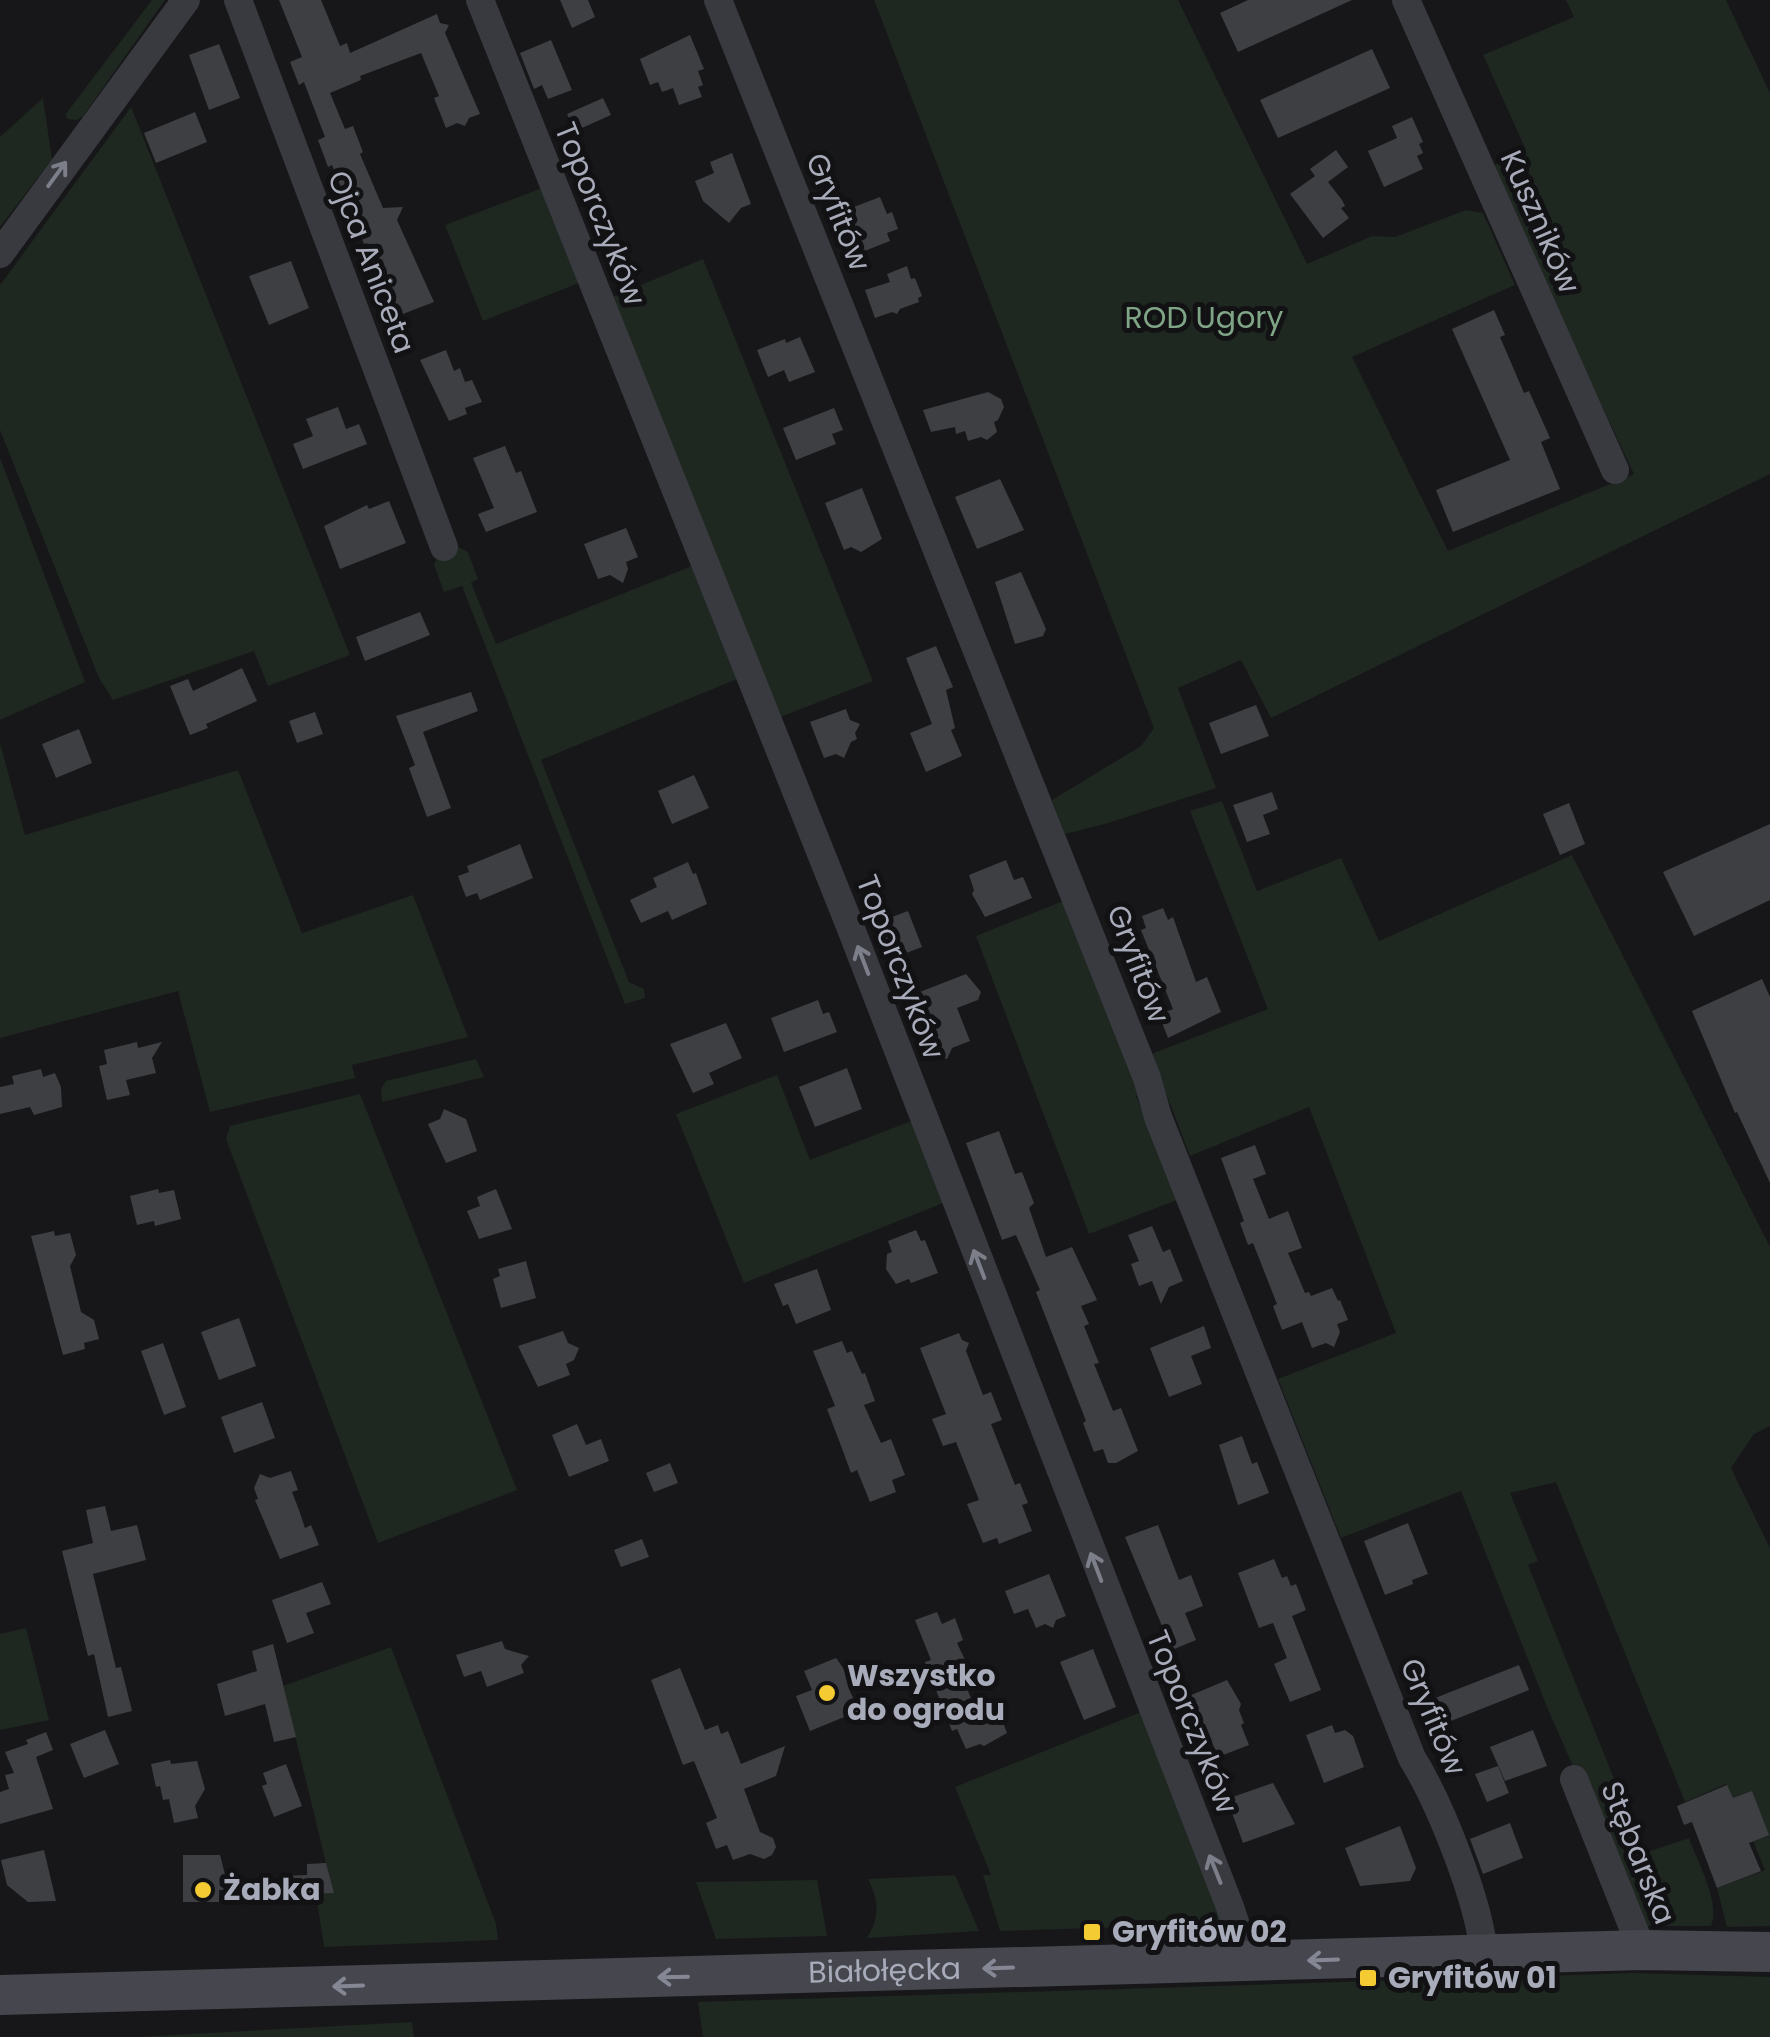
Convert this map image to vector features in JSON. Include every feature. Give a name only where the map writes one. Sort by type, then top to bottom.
[{"type":"street","points":[[0,254],[186,0]]},
{"type":"street","name":"Ojca Aniceta","points":[[238,0],[444,547]]},
{"type":"street","name":"Toporczyków","points":[[480,0],[848,921],[1230,1907],[1244,1962]]},
{"type":"street","name":"Gryfitów","points":[[718,0],[1098,952],[1412,1758],[1426,1779],[1474,1904],[1484,1956]]},
{"type":"street","name":"Kuszników","points":[[1406,0],[1615,470]]},
{"type":"street","name":"Stębarska","points":[[1574,1779],[1642,1950]]},
{"type":"street","name":"Białołęcka","points":[[0,1995],[1642,1950],[1770,1952]]},
{"type":"green space","points":[[152,0],[165,0],[83,116],[68,119],[65,115]]},
{"type":"green space","name":"ROD Ugory","points":[[874,0],[1178,0],[1307,264],[1372,236],[1395,237],[1466,210],[1483,213],[1515,285],[1352,357],[1448,551],[1634,474],[1490,168],[1525,148],[1483,55],[1574,17],[1566,0],[1726,0],[1770,93],[1770,474],[1271,718],[1241,660],[1178,688],[1216,788],[1065,834],[1052,800],[1141,746],[1154,728]]},
{"type":"green space","points":[[43,98],[52,159],[0,227],[0,137]]},
{"type":"green space","points":[[131,107],[350,655],[268,686],[254,651],[113,700],[99,678],[0,430],[0,285]]},
{"type":"green space","points":[[542,188],[579,283],[483,321],[445,225]]},
{"type":"green space","points":[[703,259],[873,681],[775,719],[610,298]]},
{"type":"green space","points":[[0,458],[85,682],[0,720]]},
{"type":"green space","points":[[458,547],[468,552],[478,579],[471,583],[496,644],[692,566],[737,679],[541,760],[629,982],[644,989],[645,998],[625,1004],[462,586],[444,592],[434,565],[438,554]]},
{"type":"green space","points":[[0,743],[25,835],[238,770],[302,933],[413,895],[468,1037],[352,1065],[355,1078],[210,1112],[178,991],[0,1038]]},
{"type":"green space","points":[[1222,801],[1257,891],[1341,858],[1379,941],[1572,855],[1770,1247],[1770,1426],[1754,1434],[1731,1468],[1770,1548],[1770,1926],[1727,1927],[1717,1888],[1765,1870],[1753,1841],[1768,1835],[1733,1798],[1726,1784],[1685,1802],[1556,1482],[1510,1493],[1538,1561],[1528,1565],[1644,1853],[1689,1838],[1711,1894],[1711,1926],[1643,1926],[1547,1707],[1461,1491],[1341,1538],[1278,1379],[1396,1333],[1309,1107],[1190,1156],[1151,1054],[1268,1009],[1190,811]]},
{"type":"green space","points":[[1068,899],[1145,1093],[1136,1096],[1177,1200],[1089,1234],[976,936]]},
{"type":"green space","points":[[476,1059],[484,1077],[382,1102],[381,1089],[386,1081]]},
{"type":"green space","points":[[777,1075],[810,1160],[911,1121],[943,1203],[744,1283],[676,1114]]},
{"type":"green space","points":[[360,1094],[517,1490],[378,1543],[226,1139],[230,1126]]},
{"type":"green space","points":[[26,1628],[49,1720],[0,1730],[0,1634]]},
{"type":"green space","points":[[391,1647],[496,1924],[498,1940],[324,1947],[316,1894],[333,1892],[283,1686]]},
{"type":"green space","points":[[1141,1712],[1222,1924],[1000,1931],[983,1875],[991,1875],[955,1787]]},
{"type":"green space","points":[[955,1875],[979,1931],[867,1938],[876,1909],[868,1879]]},
{"type":"green space","points":[[817,1880],[827,1936],[716,1939],[696,1882]]},
{"type":"green space","points":[[1634,1973],[1770,1977],[1770,2037],[703,2037],[698,2002]]},
{"type":"green space","points":[[412,2022],[414,2037],[137,2037]]},
{"type":"building","points":[[279,0],[321,0],[340,46],[347,43],[350,53],[437,14],[440,23],[449,25],[445,33],[480,114],[469,118],[465,126],[457,123],[446,128],[434,98],[439,96],[421,53],[360,76],[361,80],[330,93],[345,129],[353,126],[363,152],[360,154],[383,208],[403,207],[397,220],[434,302],[395,317],[367,243],[364,244],[318,140],[325,137],[304,82],[299,85],[290,62],[302,57]]},
{"type":"building","points":[[560,0],[588,0],[595,17],[572,28]]},
{"type":"building","points":[[1248,0],[1352,0],[1238,52],[1220,13]]},
{"type":"building","points":[[690,35],[704,69],[698,71],[702,97],[679,105],[673,88],[662,92],[658,82],[650,85],[640,59]]},
{"type":"building","points":[[551,40],[572,90],[548,99],[542,85],[534,89],[520,53]]},
{"type":"building","points":[[219,44],[240,98],[209,110],[189,55]]},
{"type":"building","points":[[1372,49],[1390,88],[1278,138],[1260,100]]},
{"type":"building","points":[[603,98],[611,115],[575,131],[567,114]]},
{"type":"building","points":[[195,112],[207,142],[156,163],[144,133]]},
{"type":"building","points":[[1412,117],[1423,142],[1419,144],[1423,153],[1417,156],[1423,169],[1384,187],[1368,151],[1397,138],[1392,126]]},
{"type":"building","points":[[1336,150],[1348,167],[1328,182],[1342,200],[1345,206],[1341,208],[1349,218],[1323,238],[1290,194],[1315,176],[1310,169]]},
{"type":"building","points":[[732,153],[751,204],[741,208],[729,223],[703,201],[695,181],[714,173],[710,162]]},
{"type":"building","points":[[880,197],[887,214],[892,212],[898,229],[887,233],[890,241],[862,252],[846,210]]},
{"type":"building","points":[[291,261],[309,308],[269,325],[249,276]]},
{"type":"building","points":[[907,266],[922,296],[919,302],[897,314],[875,318],[865,290],[890,282],[887,274]]},
{"type":"building","points":[[1494,310],[1505,335],[1500,337],[1524,393],[1529,391],[1550,438],[1541,442],[1560,489],[1453,532],[1436,490],[1510,460],[1452,329]]},
{"type":"building","points":[[800,337],[815,372],[789,382],[784,370],[768,377],[757,350]]},
{"type":"building","points":[[446,350],[454,371],[460,368],[465,382],[472,380],[482,402],[465,408],[467,414],[449,421],[420,360]]},
{"type":"building","points":[[988,392],[1001,399],[1004,407],[994,422],[997,432],[987,440],[981,437],[968,441],[965,431],[956,434],[955,427],[931,432],[923,410]]},
{"type":"building","points":[[338,407],[346,429],[359,424],[367,444],[303,469],[293,444],[313,436],[306,419]]},
{"type":"building","points":[[834,408],[843,430],[832,434],[836,444],[796,460],[783,428]]},
{"type":"building","points":[[505,446],[516,473],[521,471],[537,512],[486,532],[478,514],[494,508],[473,458]]},
{"type":"building","points":[[1000,479],[1024,530],[977,549],[955,497]]},
{"type":"building","points":[[862,488],[882,539],[861,552],[851,547],[844,550],[825,503]]},
{"type":"building","points":[[389,501],[406,543],[340,569],[324,526],[367,505],[369,509]]},
{"type":"building","points":[[626,528],[638,557],[626,562],[623,583],[610,575],[598,579],[584,544]]},
{"type":"building","points":[[1021,572],[1046,629],[1043,636],[1015,644],[995,582]]},
{"type":"building","points":[[420,612],[430,635],[365,661],[356,637]]},
{"type":"building","points":[[936,646],[953,687],[946,690],[955,728],[951,730],[962,756],[926,772],[910,733],[932,724],[906,658]]},
{"type":"building","points":[[242,668],[257,701],[190,735],[170,686],[188,679],[193,691]]},
{"type":"building","points":[[471,692],[478,711],[423,732],[451,808],[427,817],[409,768],[415,765],[396,716]]},
{"type":"building","points":[[1256,705],[1269,736],[1221,754],[1209,723]]},
{"type":"building","points":[[846,709],[850,720],[860,724],[855,733],[857,739],[851,742],[844,758],[836,754],[824,758],[810,722]]},
{"type":"building","points":[[315,712],[323,734],[297,743],[289,721]]},
{"type":"building","points":[[79,729],[92,763],[56,778],[42,744]]},
{"type":"building","points":[[694,775],[709,808],[672,824],[658,791]]},
{"type":"building","points":[[1272,792],[1278,809],[1263,815],[1270,834],[1247,842],[1233,805]]},
{"type":"building","points":[[1569,803],[1585,844],[1560,855],[1543,814]]},
{"type":"building","points":[[1770,824],[1770,900],[1694,936],[1663,872]]},
{"type":"building","points":[[520,844],[533,878],[480,900],[477,893],[466,897],[458,876],[469,872],[467,866]]},
{"type":"building","points":[[1006,860],[1014,880],[1023,877],[1032,898],[985,917],[972,894],[969,875]]},
{"type":"building","points":[[688,862],[707,904],[672,920],[668,911],[641,923],[630,900],[657,887],[653,878]]},
{"type":"building","points":[[1163,908],[1168,920],[1173,917],[1196,982],[1207,977],[1221,1012],[1168,1038],[1159,1015],[1173,1009],[1141,930],[1146,928],[1142,916]]},
{"type":"building","points":[[908,911],[922,947],[893,958],[879,922]]},
{"type":"building","points":[[966,974],[981,992],[978,1000],[957,1008],[970,1041],[952,1048],[947,1059],[935,1055],[922,1021],[918,1023],[907,997]]},
{"type":"building","points":[[1762,979],[1770,997],[1770,1183],[1692,1011]]},
{"type":"building","points":[[818,1000],[823,1014],[829,1012],[837,1032],[784,1052],[771,1018]]},
{"type":"building","points":[[726,1023],[742,1058],[709,1073],[714,1084],[693,1093],[670,1044]]},
{"type":"building","points":[[137,1042],[138,1048],[162,1042],[152,1058],[156,1073],[126,1080],[130,1095],[107,1100],[99,1066],[107,1064],[104,1050]]},
{"type":"building","points":[[847,1068],[862,1109],[815,1127],[799,1087]]},
{"type":"building","points":[[41,1069],[43,1077],[55,1073],[61,1087],[62,1107],[34,1115],[30,1107],[0,1114],[0,1087],[14,1084],[12,1076]]},
{"type":"building","points":[[444,1109],[466,1119],[477,1151],[446,1163],[428,1124],[440,1119]]},
{"type":"building","points":[[999,1131],[1015,1174],[1022,1172],[1034,1203],[1029,1208],[1046,1257],[1072,1247],[1097,1300],[1081,1306],[1089,1324],[1084,1326],[1099,1363],[1094,1364],[1113,1411],[1121,1408],[1138,1451],[1116,1463],[1108,1463],[1103,1449],[1094,1452],[1083,1423],[1086,1421],[1036,1292],[1040,1290],[1016,1235],[1002,1240],[966,1143]]},
{"type":"building","points":[[1255,1145],[1266,1174],[1253,1179],[1269,1219],[1288,1211],[1302,1248],[1288,1253],[1305,1293],[1311,1296],[1332,1288],[1348,1320],[1337,1324],[1340,1332],[1334,1347],[1326,1343],[1312,1348],[1302,1322],[1282,1330],[1273,1306],[1277,1304],[1253,1243],[1248,1245],[1240,1223],[1244,1221],[1221,1158]]},
{"type":"building","points":[[158,1189],[159,1193],[174,1190],[181,1219],[155,1226],[154,1221],[137,1225],[130,1196]]},
{"type":"building","points":[[496,1189],[512,1229],[479,1239],[467,1211],[480,1206],[477,1197]]},
{"type":"building","points":[[1152,1226],[1163,1252],[1170,1249],[1183,1281],[1169,1287],[1161,1304],[1152,1281],[1139,1286],[1131,1264],[1139,1261],[1128,1235]]},
{"type":"building","points":[[916,1230],[921,1241],[925,1240],[938,1273],[896,1284],[886,1269],[887,1254],[892,1252],[888,1241]]},
{"type":"building","points":[[54,1231],[55,1236],[70,1233],[76,1255],[70,1266],[81,1312],[94,1320],[99,1339],[84,1343],[85,1349],[63,1355],[31,1236]]},
{"type":"building","points":[[526,1261],[536,1298],[501,1308],[493,1279],[500,1276],[498,1269]]},
{"type":"building","points":[[817,1269],[831,1310],[796,1324],[774,1284]]},
{"type":"building","points":[[239,1318],[256,1366],[219,1380],[201,1332]]},
{"type":"building","points":[[1204,1326],[1211,1348],[1191,1356],[1202,1384],[1169,1397],[1150,1348]]},
{"type":"building","points":[[563,1331],[568,1343],[579,1348],[574,1360],[566,1364],[570,1375],[538,1387],[518,1346]]},
{"type":"building","points":[[959,1333],[969,1343],[966,1351],[983,1395],[991,1392],[1002,1420],[991,1424],[1015,1485],[1020,1483],[1028,1503],[1022,1505],[1032,1531],[999,1544],[997,1538],[983,1543],[967,1504],[979,1500],[956,1442],[943,1446],[932,1419],[946,1414],[920,1348]]},
{"type":"building","points":[[842,1341],[847,1353],[852,1351],[862,1374],[865,1373],[875,1401],[864,1405],[881,1443],[891,1439],[905,1475],[892,1480],[896,1492],[870,1502],[857,1470],[851,1473],[827,1409],[835,1406],[813,1351]]},
{"type":"building","points":[[163,1343],[186,1407],[164,1415],[141,1351]]},
{"type":"building","points":[[262,1402],[275,1438],[234,1453],[221,1417]]},
{"type":"building","points":[[577,1424],[586,1445],[601,1439],[609,1461],[569,1477],[552,1435]]},
{"type":"building","points":[[1242,1436],[1269,1493],[1238,1505],[1219,1445]]},
{"type":"building","points":[[670,1463],[678,1483],[654,1492],[646,1473]]},
{"type":"building","points":[[291,1471],[298,1490],[292,1492],[305,1528],[311,1525],[319,1545],[280,1559],[255,1500],[258,1499],[254,1488],[260,1474],[270,1478]]},
{"type":"building","points":[[105,1506],[111,1531],[137,1525],[146,1560],[93,1574],[116,1668],[121,1667],[132,1711],[108,1717],[94,1654],[88,1656],[62,1551],[93,1543],[86,1510]]},
{"type":"building","points":[[1408,1523],[1428,1574],[1385,1595],[1364,1541]]},
{"type":"building","points":[[1158,1525],[1179,1580],[1191,1575],[1203,1606],[1185,1613],[1196,1640],[1172,1650],[1125,1537]]},
{"type":"building","points":[[642,1539],[649,1557],[621,1567],[614,1550]]},
{"type":"building","points":[[1274,1559],[1282,1578],[1287,1576],[1291,1586],[1296,1584],[1306,1610],[1292,1616],[1321,1690],[1290,1702],[1274,1664],[1287,1658],[1273,1623],[1259,1628],[1238,1573]]},
{"type":"building","points":[[1049,1574],[1066,1616],[1056,1620],[1053,1628],[1045,1624],[1036,1628],[1028,1609],[1014,1614],[1005,1591]]},
{"type":"building","points":[[322,1582],[331,1604],[306,1613],[314,1633],[287,1643],[272,1600]]},
{"type":"building","points":[[937,1612],[942,1624],[955,1618],[963,1640],[957,1643],[966,1662],[958,1666],[974,1706],[994,1699],[1007,1733],[984,1746],[966,1749],[957,1729],[952,1731],[925,1662],[931,1660],[915,1620]]},
{"type":"building","points":[[502,1641],[505,1649],[529,1656],[521,1665],[524,1673],[487,1687],[481,1671],[464,1677],[456,1655]]},
{"type":"building","points":[[273,1644],[296,1737],[274,1742],[265,1704],[225,1716],[217,1684],[257,1671],[252,1651]]},
{"type":"building","points":[[1093,1649],[1116,1707],[1084,1720],[1060,1662]]},
{"type":"building","name":"Wszystko do ogrodu","points":[[836,1658],[856,1686],[849,1689],[859,1711],[810,1731],[796,1696],[812,1690],[804,1671]]},
{"type":"building","points":[[1519,1665],[1529,1690],[1446,1723],[1444,1718],[1433,1722],[1425,1702]]},
{"type":"building","points":[[680,1668],[705,1730],[718,1725],[721,1734],[728,1731],[741,1764],[785,1746],[776,1776],[744,1789],[760,1832],[773,1838],[776,1847],[764,1859],[750,1854],[733,1860],[727,1845],[716,1849],[706,1823],[717,1818],[694,1761],[683,1765],[651,1680]]},
{"type":"building","points":[[1227,1680],[1241,1704],[1241,1725],[1249,1745],[1218,1757],[1210,1737],[1206,1738],[1199,1726],[1189,1696]]},
{"type":"building","points":[[1332,1725],[1335,1733],[1345,1730],[1353,1736],[1364,1767],[1324,1783],[1306,1735]]},
{"type":"building","points":[[105,1730],[119,1764],[84,1778],[70,1744]]},
{"type":"building","points":[[1533,1730],[1547,1766],[1505,1781],[1490,1747]]},
{"type":"building","points":[[46,1732],[53,1750],[36,1757],[53,1809],[0,1824],[0,1792],[9,1789],[5,1775],[14,1773],[5,1752]]},
{"type":"building","points":[[170,1760],[171,1764],[197,1761],[205,1789],[195,1806],[198,1818],[174,1823],[169,1799],[163,1800],[160,1786],[156,1787],[151,1764]]},
{"type":"building","points":[[286,1764],[302,1806],[274,1817],[262,1786],[267,1784],[263,1773]]},
{"type":"building","points":[[1498,1766],[1509,1793],[1487,1802],[1475,1774]]},
{"type":"building","points":[[1273,1783],[1295,1824],[1243,1843],[1227,1799]]},
{"type":"building","points":[[1727,1785],[1733,1798],[1752,1791],[1769,1835],[1749,1843],[1761,1871],[1717,1888],[1692,1822],[1684,1825],[1677,1806]]},
{"type":"building","points":[[1510,1823],[1523,1858],[1483,1874],[1470,1839]]},
{"type":"building","points":[[1400,1826],[1416,1868],[1410,1881],[1360,1886],[1345,1848]]},
{"type":"building","points":[[44,1850],[56,1901],[28,1902],[7,1885],[1,1860]]},
{"type":"building","points":[[183,1855],[220,1855],[229,1890],[219,1890],[219,1902],[183,1902]]},
{"type":"building","points":[[326,1863],[334,1893],[282,1895],[281,1876],[307,1875],[307,1864]]},
{"type":"place","name":"Wszystko do ogrodu","points":[[827,1693]]},
{"type":"place","name":"Żabka","points":[[203,1890]]},
{"type":"place","name":"Gryfitów 02","points":[[1092,1932]]},
{"type":"place","name":"Gryfitów 01","points":[[1368,1978]]}]
